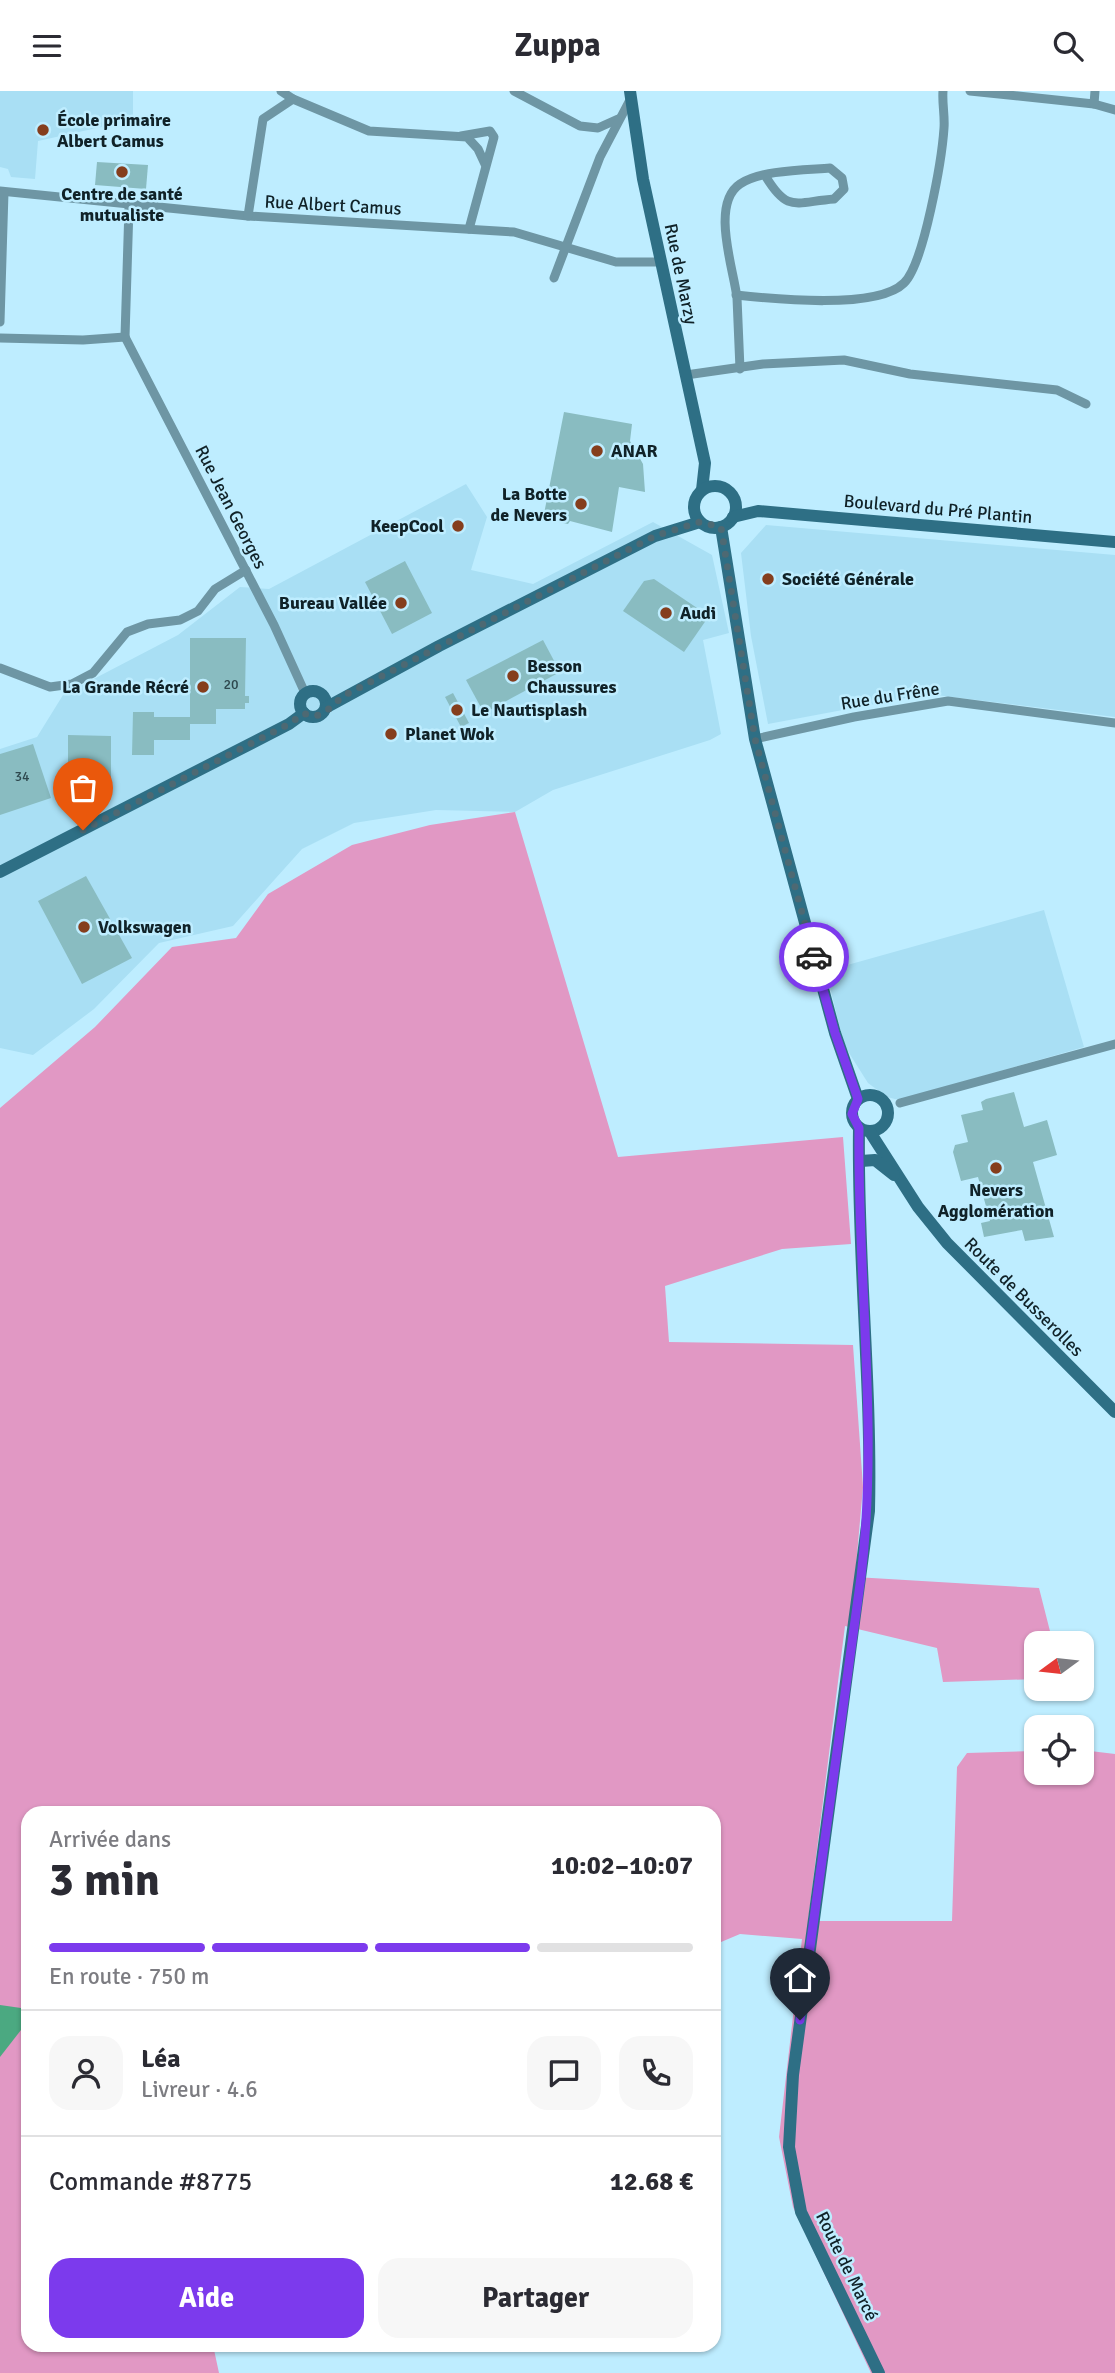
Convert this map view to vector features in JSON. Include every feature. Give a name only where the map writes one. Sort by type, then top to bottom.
[{"type":"main road","name":"Rue de Marzy","points":[[631,94],[643,179],[685,375],[705,463],[719,486]]},
{"type":"main road","name":"Rue de Marzy","points":[[702,490],[705,463]]},
{"type":"main road","points":[[345,695],[313,690],[305,693],[300,705],[304,713],[311,717],[319,716],[345,695],[655,536],[694,507],[702,490],[719,486],[734,498],[733,517],[721,527]]},
{"type":"main road","name":"Boulevard du Pré Plantin","points":[[734,498],[758,511]]},
{"type":"main road","points":[[694,507],[700,522]]},
{"type":"main road","name":"Boulevard du Pré Plantin","points":[[733,517],[758,511],[1115,542]]},
{"type":"main road","points":[[655,536],[700,522],[721,527]]},
{"type":"main road","points":[[721,527],[755,739],[831,1020],[843,1054],[888,1113]]},
{"type":"main road","points":[[321,693],[327,707]]},
{"type":"main road","points":[[0,872],[289,724],[304,713]]},
{"type":"main road","name":"Route de Marcé","points":[[843,1054],[858,1099],[852,1114],[869,1130],[860,1165],[871,1452],[869,1511],[793,2075],[789,2147],[801,2212],[879,2373]]},
{"type":"main road","points":[[858,1099],[877,1098],[900,1103]]},
{"type":"main road","points":[[869,1130],[900,1103]]},
{"type":"main road","name":"Route de Busserolles","points":[[869,1130],[902,1183],[947,1243],[1115,1412]]},
{"type":"main road","points":[[860,1165],[876,1160],[902,1183]]},
{"type":"street","points":[[281,91],[293,100],[369,131],[467,137],[478,149],[485,163]]},
{"type":"street","points":[[514,91],[580,126],[598,128],[618,119]]},
{"type":"street","points":[[736,295],[776,300],[831,300],[884,295],[904,283],[919,257],[940,157],[944,128],[943,91]]},
{"type":"street","points":[[970,91],[1015,93],[1094,104],[1115,110]]},
{"type":"street","points":[[1094,104],[1096,91]]},
{"type":"street","points":[[554,278],[609,137],[631,94]]},
{"type":"street","points":[[248,216],[263,119],[293,100]]},
{"type":"street","points":[[598,128],[609,137]]},
{"type":"street","points":[[459,136],[489,131],[494,137],[469,229]]},
{"type":"street","points":[[740,369],[736,295],[726,236],[729,199],[739,185],[766,177],[830,168],[842,178],[844,189],[834,199],[786,202],[779,199],[766,177]]},
{"type":"street","points":[[0,322],[2,192]]},
{"type":"street","name":"Rue Albert Camus","points":[[2,192],[129,207],[514,232],[616,262],[661,262]]},
{"type":"street","points":[[0,338],[83,340],[125,337],[129,207]]},
{"type":"street","name":"Rue Jean Georges","points":[[125,337],[246,570],[305,693]]},
{"type":"street","points":[[685,375],[844,360],[910,374],[1057,390],[1086,404]]},
{"type":"street","points":[[0,668],[50,687],[72,684],[93,673],[127,632],[148,624],[180,620],[198,611],[215,589],[246,570]]},
{"type":"street","name":"Rue du Frêne","points":[[755,739],[853,717],[948,701],[1115,723]]},
{"type":"street","points":[[900,1103],[1115,1044]]},
{"type":"shaded area","name":"École primaire Albert Camus","points":[[0,91],[133,91],[133,120],[38,141],[35,179],[11,177],[8,169],[0,167]]},
{"type":"shaded area","points":[[466,484],[487,517],[471,570],[533,584],[653,522],[712,555],[729,633],[703,640],[721,734],[710,740],[553,790],[515,812],[436,810],[354,823],[302,849],[233,926],[159,943],[94,1009],[33,1055],[0,1048],[0,749],[37,737],[63,695],[178,635],[240,587],[269,589]]},
{"type":"shaded area","points":[[766,525],[1115,555],[1115,717],[928,694],[768,724],[751,636],[741,553]]},
{"type":"shaded area","points":[[515,812],[618,1157],[843,1137],[851,1244],[782,1249],[665,1286],[669,1342],[853,1345],[863,1487],[855,1577],[1039,1588],[1050,1631],[1024,1631],[1024,1679],[943,1682],[937,1648],[845,1626],[808,1921],[952,1921],[957,1767],[967,1753],[1024,1751],[1024,1785],[1094,1785],[1094,1751],[1115,1754],[1115,2373],[871,2373],[793,2207],[779,2137],[802,1939],[740,1934],[721,1942],[721,1806],[21,1806],[21,2352],[214,2352],[219,2373],[0,2373],[0,1108],[95,1027],[172,947],[236,938],[268,894],[352,845],[430,825]]},
{"type":"shaded area","points":[[1044,910],[1084,1047],[899,1100],[887,1097],[868,1083],[844,1045],[826,971]]},
{"type":"shaded area","points":[[0,2005],[21,2008],[21,2030],[0,2057]]},
{"type":"building","name":"Centre de santé mutualiste","points":[[97,162],[148,165],[146,189],[95,185]]},
{"type":"building","name":"ANAR","points":[[564,412],[632,424],[630,441],[643,464],[645,492],[619,487],[612,532],[570,521],[568,524],[543,519]]},
{"type":"building","name":"Bureau Vallée","points":[[405,561],[432,613],[392,634],[365,582]]},
{"type":"building","name":"Audi","points":[[654,579],[709,616],[684,652],[623,611],[644,581]]},
{"type":"building","points":[[190,638],[246,638],[245,696],[249,696],[249,703],[245,703],[245,709],[216,709],[216,724],[190,724],[190,740],[154,740],[154,755],[132,755],[133,712],[154,712],[154,717],[190,717]]},
{"type":"building","name":"Besson Chaussures","points":[[543,640],[560,672],[484,713],[466,680]]},
{"type":"building","name":"Le Nautisplash","points":[[453,693],[469,723],[461,727],[445,697]]},
{"type":"building","points":[[68,735],[111,736],[111,778],[68,778]]},
{"type":"building","points":[[33,744],[51,798],[0,815],[0,754]]},
{"type":"building","name":"Volkswagen","points":[[86,876],[132,958],[82,984],[38,901]]},
{"type":"building","name":"Nevers Agglomération","points":[[1014,1092],[1024,1127],[1047,1120],[1057,1155],[1033,1162],[1054,1237],[1025,1241],[1022,1230],[984,1237],[981,1223],[990,1221],[978,1177],[961,1181],[953,1152],[955,1145],[968,1142],[961,1115],[983,1110],[981,1102],[986,1099]]},
{"type":"way so far","points":[[83,830],[289,724],[304,713],[311,717],[319,716],[345,695],[655,536],[700,522],[713,528],[721,527],[755,739],[814,957]]},
{"type":"place","name":"École primaire Albert Camus","points":[[43,130]]},
{"type":"place","name":"Centre de santé mutualiste","points":[[122,172]]},
{"type":"place","name":"ANAR","points":[[597,451]]},
{"type":"place","name":"La Botte de Nevers","points":[[581,504]]},
{"type":"place","name":"KeepCool","points":[[458,526]]},
{"type":"place","name":"Société Générale","points":[[768,579]]},
{"type":"place","name":"Bureau Vallée","points":[[401,603]]},
{"type":"place","name":"Audi","points":[[666,613]]},
{"type":"place","name":"Besson Chaussures","points":[[513,676]]},
{"type":"place","name":"La Grande Récré","points":[[203,687]]},
{"type":"place","name":"Le Nautisplash","points":[[457,710]]},
{"type":"place","name":"Planet Wok","points":[[391,734]]},
{"type":"place","name":"Volkswagen","points":[[84,927]]},
{"type":"place","name":"Nevers Agglomération","points":[[996,1168]]},
{"type":"route","points":[[800,2020],[861,1577],[869,1511],[871,1452],[861,1258],[859,1128],[852,1114],[852,1108],[858,1099],[835,1033],[814,957]]}]
